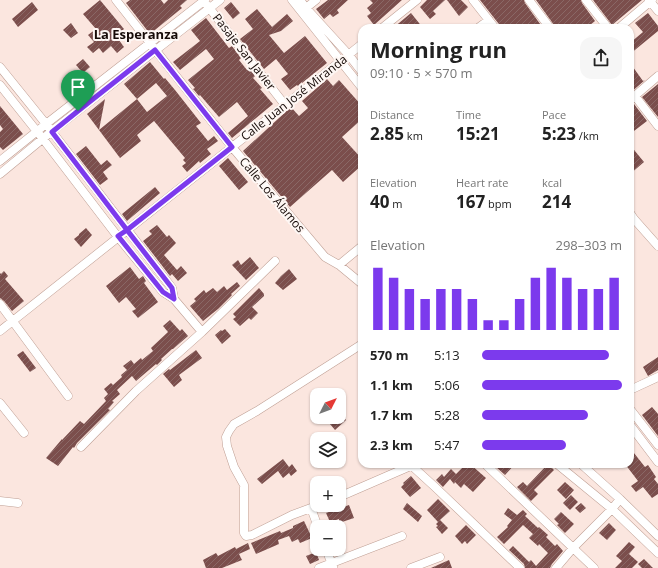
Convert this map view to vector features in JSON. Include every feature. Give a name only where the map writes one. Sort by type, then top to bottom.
[{"type":"street","name":"Calle Los Álamos","points":[[116,0],[232,147],[325,257],[339,265]]},
{"type":"street","points":[[0,161],[204,0]]},
{"type":"street","name":"Pasaje San Javier","points":[[204,0],[285,105]]},
{"type":"street","points":[[0,174],[220,0]]},
{"type":"street","points":[[292,0],[358,83]]},
{"type":"street","points":[[300,0],[358,67]]},
{"type":"street","points":[[306,8],[316,0]]},
{"type":"street","points":[[387,24],[417,0]]},
{"type":"street","points":[[474,0],[492,24]]},
{"type":"street","points":[[529,0],[547,24]]},
{"type":"street","points":[[586,0],[605,24]]},
{"type":"street","points":[[624,24],[651,1],[658,11]]},
{"type":"street","points":[[484,24],[489,20]]},
{"type":"street","name":"Calle Juan José Miranda","points":[[0,331],[358,47]]},
{"type":"street","points":[[0,67],[46,124],[172,288],[174,299]]},
{"type":"street","points":[[634,96],[658,76]]},
{"type":"street","points":[[0,85],[163,292],[174,299],[202,332]]},
{"type":"street","points":[[634,100],[658,126]]},
{"type":"street","points":[[634,221],[658,246]]},
{"type":"street","points":[[358,249],[339,265],[358,281]]},
{"type":"street","points":[[80,447],[136,391],[202,332],[275,261]]},
{"type":"street","points":[[0,304],[68,396]]},
{"type":"street","points":[[310,509],[292,515],[252,535],[246,536],[244,533],[244,485],[234,467],[226,438],[234,424],[358,347]]},
{"type":"street","points":[[634,388],[658,377]]},
{"type":"street","points":[[0,403],[24,433]]},
{"type":"street","points":[[634,414],[658,446]]},
{"type":"street","points":[[634,431],[658,462]]},
{"type":"street","points":[[346,494],[407,468]]},
{"type":"street","points":[[417,468],[520,568]]},
{"type":"street","points":[[489,468],[594,568]]},
{"type":"street","points":[[562,468],[612,509],[658,553]]},
{"type":"street","points":[[586,468],[620,498],[658,536]]},
{"type":"street","points":[[556,568],[573,548],[612,509],[620,498]]},
{"type":"street","points":[[0,501],[18,503]]},
{"type":"street","points":[[319,568],[332,566],[402,536]]},
{"type":"street","points":[[328,556],[332,566]]},
{"type":"street","points":[[411,568],[440,557]]},
{"type":"building","points":[[100,0],[124,29],[116,36],[124,47],[117,53],[111,46],[103,53],[99,48],[93,53],[87,47],[94,42],[88,35],[96,29],[83,14]]},
{"type":"building","points":[[130,0],[161,0],[164,4],[168,0],[187,0],[180,6],[182,8],[150,34],[126,3]]},
{"type":"building","points":[[328,0],[348,0],[337,10],[339,13],[333,17],[330,14],[324,19],[316,9]]},
{"type":"building","points":[[370,0],[402,0],[375,24],[373,24],[367,16],[371,13],[367,8],[373,3]]},
{"type":"building","points":[[427,0],[445,0],[433,11],[436,14],[430,19],[420,7]]},
{"type":"building","points":[[447,0],[461,0],[468,7],[459,16]]},
{"type":"building","points":[[480,0],[524,0],[540,24],[499,24]]},
{"type":"building","points":[[536,0],[581,0],[595,21],[591,24],[553,24]]},
{"type":"building","points":[[593,0],[642,0],[613,24],[611,24]]},
{"type":"building","points":[[32,2],[38,10],[18,27],[12,19]]},
{"type":"building","points":[[231,2],[240,13],[233,19],[224,8]]},
{"type":"building","points":[[257,9],[272,27],[287,14],[293,21],[281,31],[269,35],[284,53],[305,36],[327,63],[298,86],[297,85],[290,90],[281,79],[288,74],[276,59],[264,69],[240,39],[253,29],[245,19]]},
{"type":"building","points":[[411,13],[420,24],[398,24]]},
{"type":"building","points":[[648,13],[658,26],[658,31],[634,51],[634,40],[643,32],[635,23]]},
{"type":"building","points":[[206,18],[229,48],[232,46],[241,58],[239,60],[247,70],[249,68],[255,76],[253,78],[262,88],[260,89],[273,104],[232,138],[228,133],[248,116],[237,102],[219,117],[193,89],[195,88],[188,80],[214,59],[206,49],[180,70],[173,62],[200,41],[191,30]]},
{"type":"building","points":[[71,23],[78,33],[71,38],[63,30]]},
{"type":"building","points":[[83,59],[90,67],[83,73],[76,65]]},
{"type":"building","points":[[150,62],[164,79],[165,78],[201,123],[196,126],[208,141],[214,136],[218,141],[207,149],[211,154],[200,163],[199,161],[187,172],[182,166],[186,163],[183,160],[185,158],[154,121],[137,135],[141,141],[120,158],[99,130],[137,99],[124,84]],"holes":[[[156,83],[167,96],[147,112],[137,99]]]},
{"type":"building","points":[[634,69],[643,81],[645,80],[634,90]]},
{"type":"building","points":[[327,79],[333,86],[339,80],[358,101],[358,123],[342,137],[358,155],[358,169],[343,182],[332,170],[290,207],[243,151],[291,107],[299,116],[308,108],[302,101]]},
{"type":"building","points":[[658,84],[658,117],[642,97]]},
{"type":"building","points":[[105,99],[99,130],[87,114]]},
{"type":"building","points":[[634,104],[647,121],[634,131]]},
{"type":"building","points":[[0,106],[23,134],[3,150],[0,147],[0,132],[3,129],[0,125]]},
{"type":"building","points":[[86,146],[101,165],[107,160],[112,165],[103,172],[108,179],[100,185],[76,154]]},
{"type":"building","points":[[634,150],[644,162],[634,171]]},
{"type":"building","points":[[228,158],[248,182],[239,190],[219,166]]},
{"type":"building","points":[[155,187],[160,193],[127,221],[122,214]]},
{"type":"building","points":[[157,225],[167,237],[169,235],[176,243],[164,255],[177,270],[181,266],[187,273],[178,281],[172,274],[170,276],[143,241],[152,234],[149,231]]},
{"type":"building","points":[[86,228],[92,235],[81,247],[74,239]]},
{"type":"building","points":[[250,257],[259,268],[246,280],[232,265],[238,260],[241,265]]},
{"type":"building","points":[[130,267],[139,279],[143,276],[146,281],[144,283],[158,302],[138,318],[132,311],[136,309],[126,297],[119,303],[106,286]]},
{"type":"building","points":[[289,269],[297,279],[283,290],[275,283]]},
{"type":"building","points":[[4,271],[8,276],[5,279],[24,301],[12,311],[0,298],[0,273],[1,274]]},
{"type":"building","points":[[237,282],[240,286],[218,309],[203,321],[190,306],[196,301],[194,299],[204,290],[206,293],[213,288],[217,292],[224,286],[227,290]]},
{"type":"building","points":[[259,288],[264,296],[252,307],[258,313],[251,320],[249,318],[240,326],[233,319],[236,317],[233,314]]},
{"type":"building","points":[[170,320],[180,331],[182,329],[188,336],[161,359],[162,360],[157,365],[156,364],[136,381],[132,376],[117,390],[120,394],[112,401],[114,402],[108,409],[110,410],[77,443],[74,448],[73,447],[58,466],[46,458],[80,421],[84,424],[106,401],[104,398],[108,394],[104,389],[111,383],[113,385],[122,377],[121,375],[127,370],[123,366],[131,360],[134,364],[141,358],[142,360],[153,351],[151,348],[168,332],[163,326]]},
{"type":"building","points":[[225,329],[231,336],[222,344],[215,335],[221,330],[222,331]]},
{"type":"building","points":[[196,350],[202,358],[179,375],[182,380],[174,387],[163,374]]},
{"type":"building","points":[[23,351],[36,368],[30,372],[17,355]]},
{"type":"building","points":[[658,357],[658,370],[648,376],[643,367]]},
{"type":"building","points":[[652,407],[658,414],[658,436],[642,415]]},
{"type":"building","points":[[330,424],[342,424],[335,430]]},
{"type":"building","points":[[634,453],[645,467],[648,465],[656,477],[654,479],[658,484],[658,494],[652,498],[643,487],[636,492],[631,486],[638,481],[628,468],[634,468]]},
{"type":"building","points":[[283,459],[289,467],[292,464],[297,471],[291,476],[289,473],[283,478],[278,471],[262,484],[257,479]]},
{"type":"building","points":[[462,468],[475,468],[486,478],[473,492],[464,484],[461,488],[455,482],[454,484],[450,479],[443,487],[436,480],[442,474],[444,477],[451,469],[456,474]]},
{"type":"building","points":[[497,468],[511,468],[505,475]]},
{"type":"building","points":[[544,468],[552,468],[554,470],[534,490],[538,494],[531,501],[517,487],[523,482],[527,486]]},
{"type":"building","points":[[411,476],[421,488],[410,497],[401,487],[404,484],[403,483]]},
{"type":"building","points":[[565,482],[574,490],[566,499],[557,490]]},
{"type":"building","points":[[571,495],[578,502],[570,510],[563,503]]},
{"type":"building","points":[[438,499],[450,511],[440,520],[448,528],[442,534],[436,527],[438,526],[436,524],[438,522],[427,510]]},
{"type":"building","points":[[407,503],[422,516],[418,522],[403,509]]},
{"type":"building","points":[[581,503],[586,508],[580,513],[575,508]]},
{"type":"building","points":[[349,505],[354,518],[346,521],[339,519],[329,520],[326,513],[346,512],[346,506]]},
{"type":"building","points":[[508,508],[517,515],[523,510],[527,514],[525,516],[548,535],[546,537],[555,546],[557,544],[563,551],[550,568],[525,568],[524,564],[509,550],[513,546],[529,562],[531,560],[536,566],[548,553],[539,544],[538,546],[529,538],[533,534],[523,525],[504,544],[497,537],[508,527],[507,526],[512,520],[504,514]]},
{"type":"building","points":[[561,512],[574,524],[565,533],[557,525],[559,524],[554,519]]},
{"type":"building","points":[[304,521],[310,534],[310,539],[300,543],[298,539],[292,542],[289,536],[278,540],[279,544],[256,554],[251,543],[280,531],[281,533],[293,528],[293,526]]},
{"type":"building","points":[[609,523],[616,530],[607,540],[599,533]]},
{"type":"building","points":[[466,525],[476,535],[467,544],[465,541],[462,544],[455,536]]},
{"type":"building","points":[[629,542],[635,547],[629,554],[638,562],[632,568],[615,568],[622,561],[616,556]]},
{"type":"building","points":[[248,543],[250,549],[239,554],[242,560],[222,568],[206,568],[203,560],[216,553],[218,556],[235,547],[236,549]]},
{"type":"building","points":[[310,554],[310,556],[318,556],[319,560],[310,564],[306,556]]},
{"type":"building","points":[[644,559],[653,568],[642,568],[638,564]]},
{"type":"building","points":[[449,560],[452,568],[431,568]]},
{"type":"district","name":"La Esperanza","points":[[136,34]]},
{"type":"route","points":[[78,111],[52,132],[127,230],[118,236],[163,292],[174,299],[172,288],[127,230],[232,147],[155,50],[78,111]]}]
